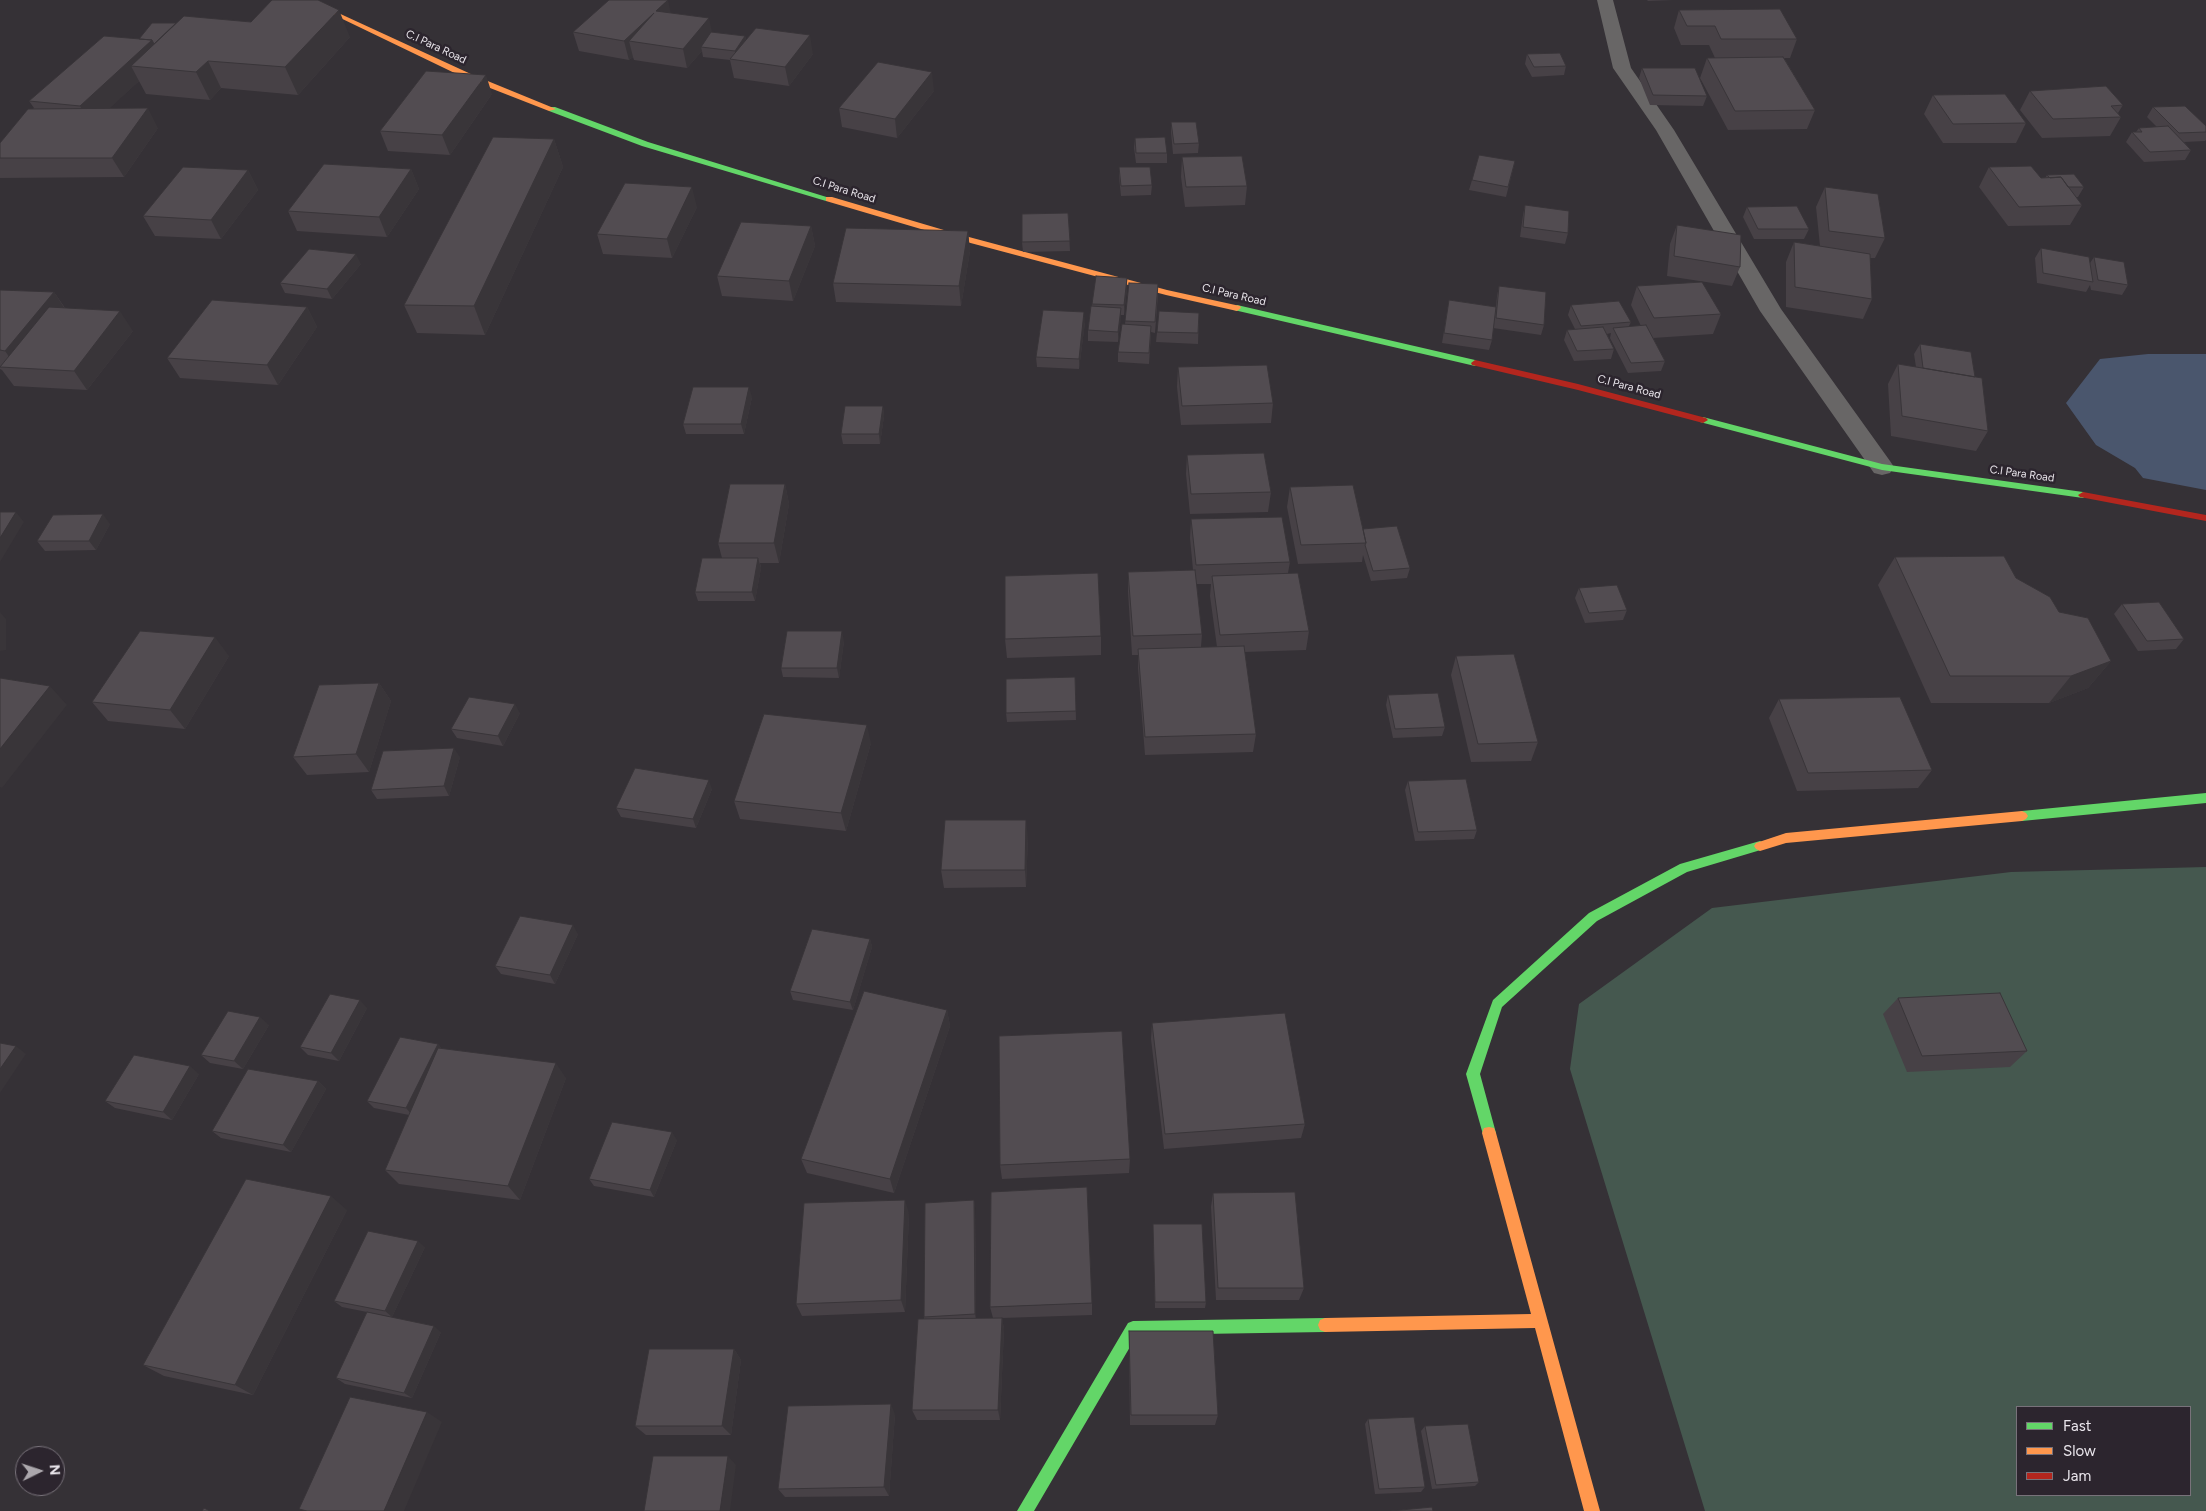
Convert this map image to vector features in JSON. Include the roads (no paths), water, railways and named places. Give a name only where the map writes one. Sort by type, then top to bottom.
[{"type":"street","name":"C.I Para Road","points":[[284,0],[332,12],[470,76],[645,144],[941,232],[1166,292],[1578,387],[1882,467],[2115,500],[2206,518]]},
{"type":"street","points":[[1604,0],[1622,68],[1665,130],[1771,311],[1882,467]]},
{"type":"street","points":[[1592,1511],[1473,1074],[1497,1004],[1593,917],[1684,868],[1786,838],[2206,798]]},
{"type":"street","points":[[1025,1511],[1133,1328],[1540,1322]]},
{"type":"water","points":[[2148,354],[2206,354],[2206,490],[2143,478],[2135,468],[2096,445],[2066,403],[2100,359]]}]
